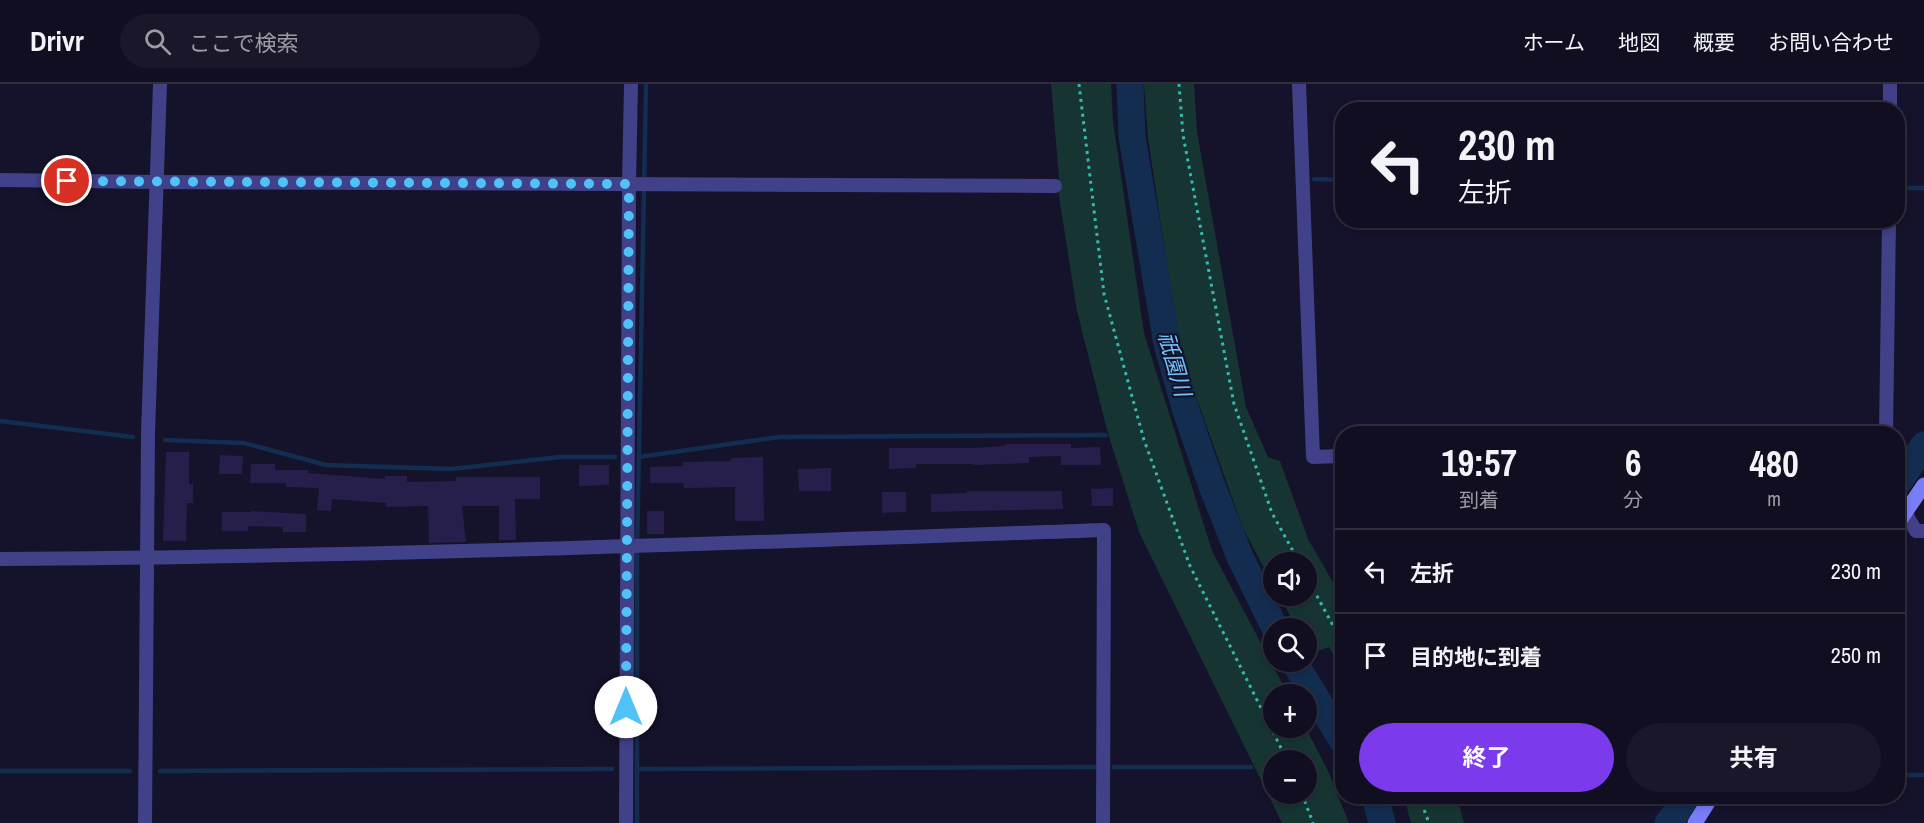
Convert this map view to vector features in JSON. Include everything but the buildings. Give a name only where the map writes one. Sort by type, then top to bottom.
[{"type":"main road","points":[[1905,506],[1924,485]]},
{"type":"main road","points":[[1695,823],[1707,804]]},
{"type":"street","points":[[145,823],[148,434],[160,84]]},
{"type":"street","points":[[626,823],[626,546],[631,84]]},
{"type":"street","points":[[1299,84],[1314,456],[1335,456]]},
{"type":"street","points":[[1890,84],[1890,102]]},
{"type":"street","points":[[0,180],[1055,186]]},
{"type":"street","points":[[1886,426],[1889,228]]},
{"type":"street","points":[[1905,518],[1916,531],[1924,531]]},
{"type":"street","points":[[0,559],[148,558],[626,546],[1104,530],[1103,823]]},
{"type":"path","points":[[1079,84],[1104,294],[1144,440],[1190,566],[1282,750]]},
{"type":"path","points":[[1179,84],[1183,135],[1234,404],[1272,513],[1293,552]]},
{"type":"path","points":[[1317,596],[1335,629]]},
{"type":"path","points":[[1306,804],[1313,823]]},
{"type":"path","points":[[1422,804],[1429,823]]},
{"type":"green space","points":[[1051,84],[1111,84],[1113,121],[1144,333],[1212,551],[1263,647],[1263,672],[1276,672],[1283,684],[1263,684],[1263,738],[1311,738],[1328,771],[1335,788],[1335,804],[1341,804],[1349,823],[1282,823],[1273,804],[1317,804],[1317,750],[1263,750],[1263,784],[1139,532],[1107,430],[1077,311],[1059,196]]},
{"type":"green space","points":[[1144,84],[1194,84],[1197,132],[1246,407],[1268,457],[1280,461],[1308,539],[1315,552],[1263,552],[1263,566],[1243,528],[1180,352],[1148,138]]},
{"type":"green space","points":[[1317,555],[1335,586],[1335,659],[1329,647],[1317,651],[1317,618],[1291,618],[1285,606],[1317,606]]},
{"type":"green space","points":[[1406,804],[1459,804],[1464,823],[1411,823]]},
{"type":"waterway","points":[[637,823],[637,553],[646,84]]},
{"type":"waterway","name":"祇園川","points":[[1130,84],[1132,137],[1167,344],[1186,411],[1212,486],[1240,557],[1270,618]]},
{"type":"waterway","points":[[1314,179],[1335,180]]},
{"type":"waterway","points":[[1905,188],[1924,188]]},
{"type":"waterway","points":[[0,421],[133,437]]},
{"type":"waterway","points":[[639,457],[779,437],[1106,435]]},
{"type":"waterway","points":[[165,440],[244,443],[326,465],[451,469],[560,457],[615,457]]},
{"type":"waterway","points":[[1905,473],[1924,445]]},
{"type":"waterway","name":"祇園川","points":[[1300,672],[1335,729]]},
{"type":"waterway","points":[[637,769],[1094,767]]},
{"type":"waterway","points":[[1114,767],[1251,767]]},
{"type":"waterway","points":[[160,771],[612,769]]},
{"type":"waterway","points":[[0,771],[130,771]]},
{"type":"waterway","points":[[1905,775],[1924,775]]},
{"type":"waterway","name":"祇園川","points":[[1377,804],[1382,823]]},
{"type":"waterway","points":[[1668,823],[1683,804]]},
{"type":"route","points":[[67,181],[629,184],[626,707]]}]
